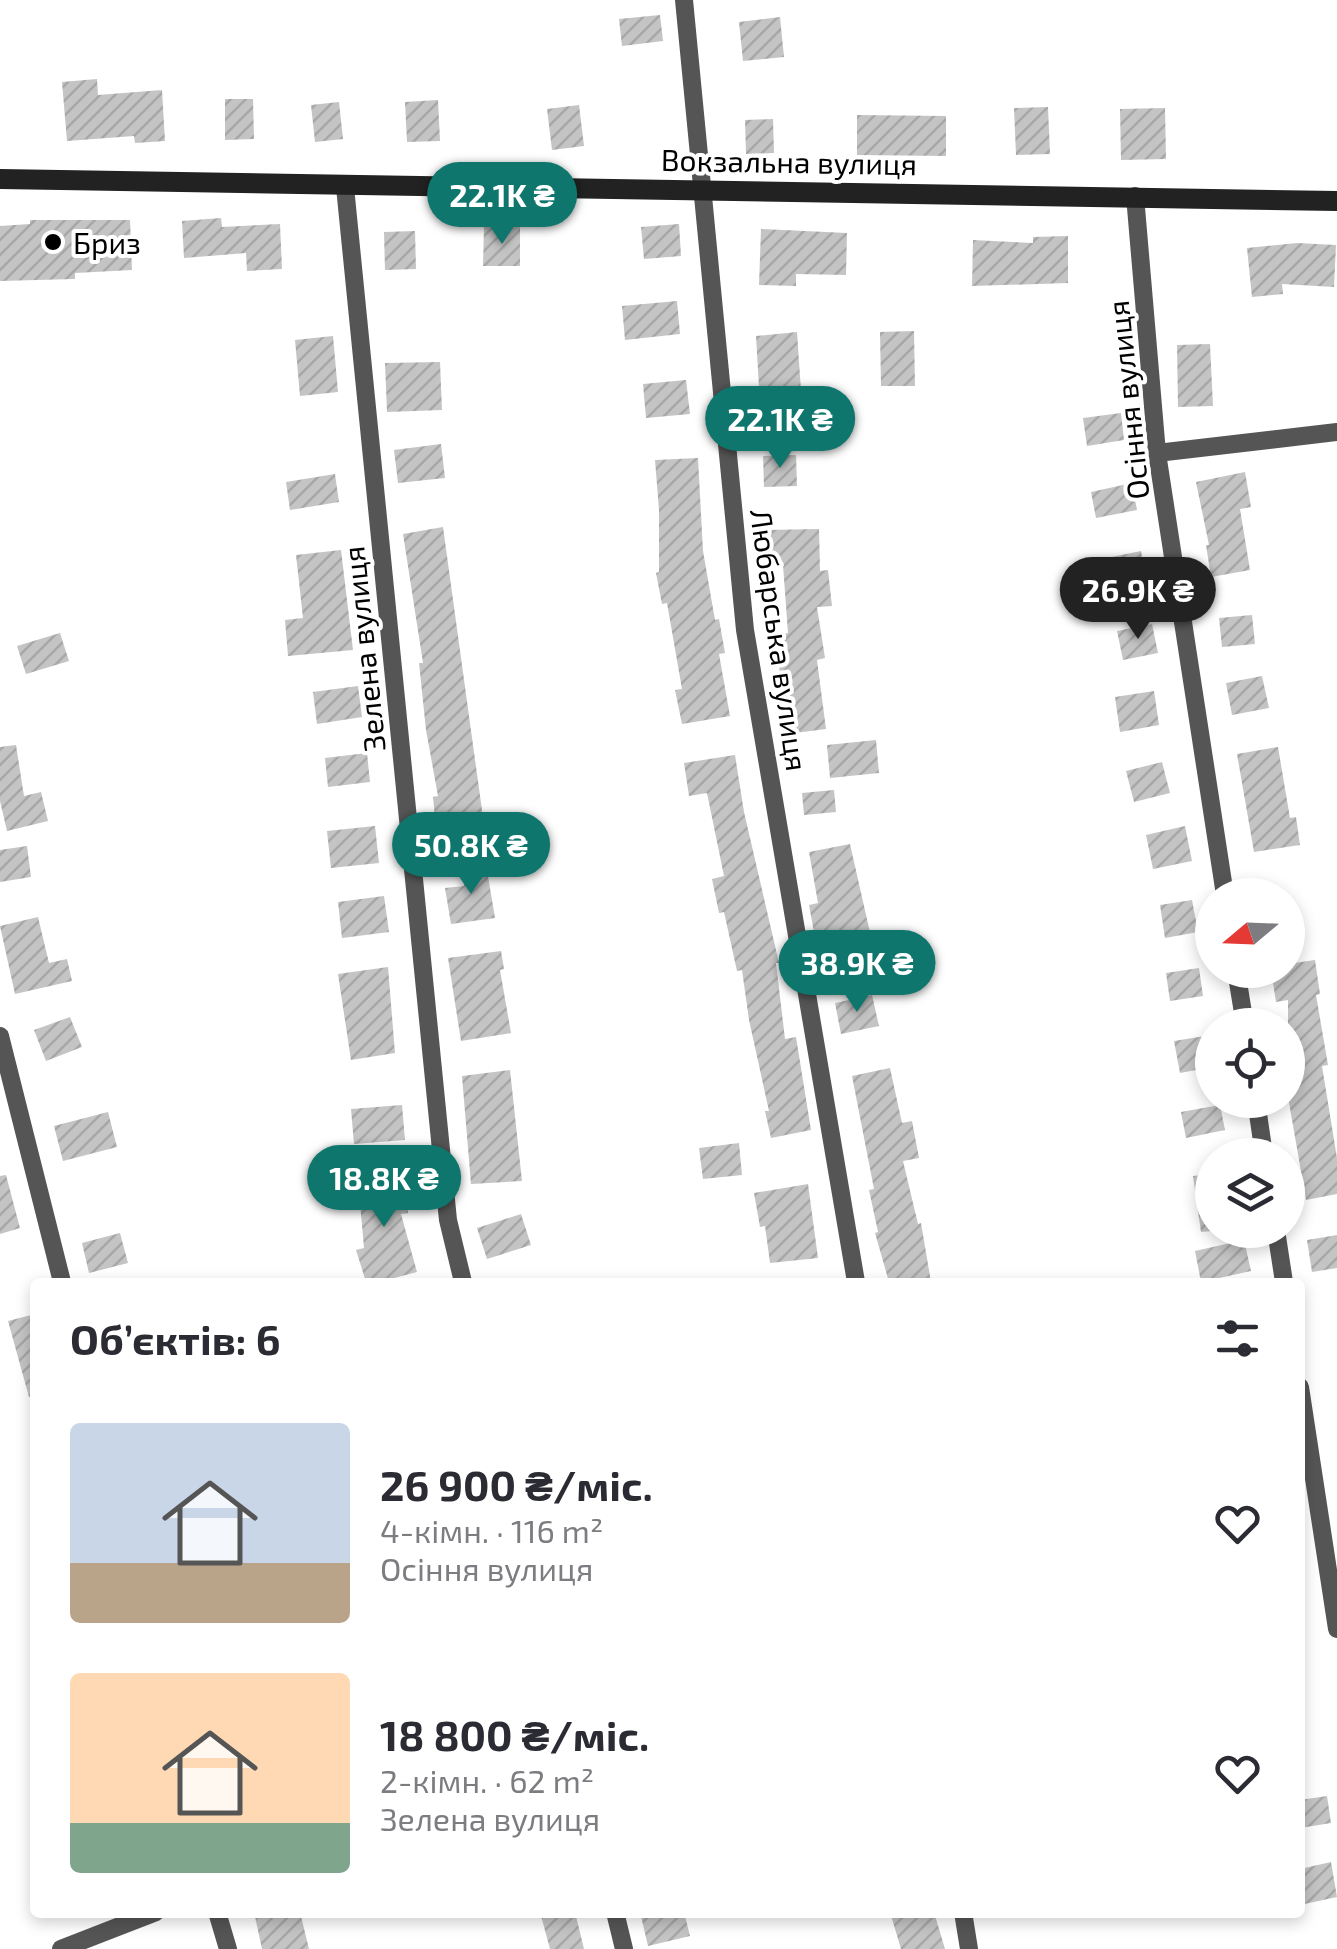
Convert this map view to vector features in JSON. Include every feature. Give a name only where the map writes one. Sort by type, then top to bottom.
[{"type":"main road","name":"Вокзальна вулиця","points":[[0,179],[1337,201]]},
{"type":"street","name":"Любарська вулиця","points":[[684,0],[745,630],[855,1278]]},
{"type":"street","name":"Зелена вулиця","points":[[346,187],[448,1220],[462,1278]]},
{"type":"street","name":"Осіння вулиця","points":[[1135,196],[1157,453],[1222,878]]},
{"type":"street","points":[[1157,453],[1337,432]]},
{"type":"street","points":[[0,1036],[6,1086],[61,1278]]},
{"type":"street","points":[[1279,1248],[1283,1278]]},
{"type":"street","points":[[1305,1420],[1337,1628]]},
{"type":"street","points":[[61,1949],[141,1918]]},
{"type":"street","points":[[218,1918],[228,1949]]},
{"type":"street","points":[[616,1918],[624,1949]]},
{"type":"street","points":[[964,1918],[969,1949]]},
{"type":"building","points":[[660,15],[663,41],[622,46],[619,19]]},
{"type":"building","points":[[780,17],[784,57],[743,61],[739,22]]},
{"type":"building","points":[[97,79],[98,95],[162,90],[165,141],[135,143],[134,136],[67,141],[62,82]]},
{"type":"building","points":[[225,99],[253,99],[254,139],[225,140]]},
{"type":"building","points":[[438,100],[440,141],[407,142],[405,102]]},
{"type":"building","points":[[339,102],[343,139],[315,142],[311,105]]},
{"type":"building","points":[[579,105],[584,146],[552,150],[547,109]]},
{"type":"building","points":[[1048,107],[1050,154],[1016,155],[1014,108]]},
{"type":"building","points":[[1165,108],[1166,159],[1121,160],[1120,109]]},
{"type":"building","points":[[857,115],[946,116],[946,156],[857,155]]},
{"type":"building","points":[[773,119],[774,153],[746,154],[745,120]]},
{"type":"building","points":[[221,218],[222,227],[280,224],[282,269],[247,271],[246,253],[184,258],[182,221]]},
{"type":"building","points":[[30,220],[130,220],[132,270],[75,273],[75,279],[0,281],[0,226],[30,224]]},
{"type":"building","points":[[679,224],[681,256],[644,259],[641,227]]},
{"type":"building","points":[[484,227],[520,227],[520,266],[483,266]]},
{"type":"building","points":[[761,229],[847,233],[846,275],[796,274],[796,286],[759,285]]},
{"type":"building","points":[[415,231],[416,269],[385,270],[384,232]]},
{"type":"building","points":[[1068,236],[1068,283],[972,286],[973,240],[1033,243],[1033,237]]},
{"type":"building","points":[[1297,243],[1336,245],[1334,287],[1282,284],[1283,294],[1252,297],[1247,248]]},
{"type":"building","points":[[677,301],[680,334],[625,340],[622,306]]},
{"type":"building","points":[[914,331],[915,386],[881,386],[880,332]]},
{"type":"building","points":[[797,332],[801,391],[811,390],[813,418],[761,421],[756,336]]},
{"type":"building","points":[[333,336],[338,392],[300,396],[295,340]]},
{"type":"building","points":[[1210,344],[1213,406],[1178,407],[1177,345]]},
{"type":"building","points":[[440,362],[442,410],[387,412],[385,363]]},
{"type":"building","points":[[686,380],[690,414],[646,418],[643,384]]},
{"type":"building","points":[[1121,413],[1124,440],[1087,446],[1083,418]]},
{"type":"building","points":[[441,444],[445,478],[398,483],[394,450]]},
{"type":"building","points":[[796,455],[797,486],[764,487],[763,456]]},
{"type":"building","points":[[698,458],[703,551],[725,653],[719,654],[730,716],[682,724],[675,690],[682,689],[667,603],[662,604],[656,573],[659,510],[655,460]]},
{"type":"building","points":[[1245,472],[1251,507],[1240,509],[1250,570],[1211,577],[1209,545],[1196,482]]},
{"type":"building","points":[[335,474],[339,502],[290,510],[286,482]]},
{"type":"building","points":[[1132,483],[1137,510],[1096,518],[1091,492]]},
{"type":"building","points":[[443,527],[485,832],[437,837],[433,797],[438,796],[426,730],[419,663],[423,663],[403,534]]},
{"type":"building","points":[[819,529],[820,571],[828,570],[832,606],[817,607],[825,658],[817,660],[826,729],[787,734],[772,635],[788,633],[783,565],[766,565],[765,530]]},
{"type":"building","points":[[341,550],[353,650],[288,656],[285,620],[303,618],[296,555]]},
{"type":"building","points":[[1141,551],[1147,583],[1108,591],[1102,559]]},
{"type":"building","points":[[1252,615],[1255,644],[1222,647],[1219,618]]},
{"type":"building","points":[[1152,624],[1158,653],[1123,660],[1117,631]]},
{"type":"building","points":[[60,633],[69,661],[26,674],[17,646]]},
{"type":"building","points":[[1262,676],[1269,708],[1232,715],[1226,683]]},
{"type":"building","points":[[358,686],[362,717],[317,724],[313,692]]},
{"type":"building","points":[[1154,691],[1159,725],[1120,732],[1115,697]]},
{"type":"building","points":[[876,740],[879,773],[830,778],[827,745]]},
{"type":"building","points":[[16,745],[24,796],[41,792],[48,821],[7,831],[0,801],[0,747]]},
{"type":"building","points":[[1278,747],[1290,818],[1296,817],[1300,845],[1254,852],[1237,754]]},
{"type":"building","points":[[367,753],[370,782],[328,787],[325,758]]},
{"type":"building","points":[[735,755],[779,963],[785,1039],[796,1037],[811,1130],[771,1138],[742,970],[737,971],[712,879],[724,876],[707,793],[689,796],[684,763]]},
{"type":"building","points":[[1162,762],[1170,793],[1134,802],[1126,771]]},
{"type":"building","points":[[834,790],[836,812],[804,815],[802,793]]},
{"type":"building","points":[[375,826],[379,863],[331,868],[327,831]]},
{"type":"building","points":[[1185,826],[1192,861],[1153,869],[1146,835]]},
{"type":"building","points":[[850,844],[871,937],[880,936],[884,958],[838,965],[834,939],[816,943],[809,905],[818,903],[809,852]]},
{"type":"building","points":[[27,846],[31,877],[0,882],[0,850]]},
{"type":"building","points":[[486,864],[495,918],[451,924],[445,888],[464,886],[462,868]]},
{"type":"building","points":[[384,896],[389,932],[342,938],[338,902]]},
{"type":"building","points":[[1192,900],[1195,933],[1165,938],[1160,905]]},
{"type":"building","points":[[38,917],[49,963],[67,959],[72,981],[15,994],[0,926]]},
{"type":"building","points":[[501,951],[504,969],[500,970],[511,1033],[461,1041],[448,958]]},
{"type":"building","points":[[1315,960],[1320,994],[1316,995],[1328,1065],[1322,1066],[1337,1158],[1337,1194],[1306,1200],[1305,1138],[1295,1138],[1292,1118],[1305,1118],[1305,1008],[1288,1008],[1288,1000],[1276,1002],[1274,988],[1305,988],[1305,961]]},
{"type":"building","points":[[388,967],[395,1053],[351,1060],[338,974]]},
{"type":"building","points":[[1195,969],[1195,988],[1202,988],[1203,996],[1170,1001],[1166,973]]},
{"type":"building","points":[[872,995],[879,1026],[841,1034],[835,1003]]},
{"type":"building","points":[[70,1017],[82,1047],[46,1061],[34,1030]]},
{"type":"building","points":[[1195,1038],[1195,1070],[1180,1073],[1174,1041]]},
{"type":"building","points":[[890,1068],[902,1123],[912,1121],[919,1158],[903,1161],[918,1224],[921,1223],[930,1278],[888,1278],[875,1233],[878,1232],[869,1190],[874,1189],[852,1076]]},
{"type":"building","points":[[510,1070],[522,1181],[471,1184],[462,1076]]},
{"type":"building","points":[[402,1105],[405,1140],[354,1144],[351,1109]]},
{"type":"building","points":[[1195,1109],[1195,1118],[1223,1118],[1225,1130],[1186,1138],[1181,1112]]},
{"type":"building","points":[[108,1112],[117,1147],[63,1161],[54,1126]]},
{"type":"building","points":[[739,1143],[742,1175],[703,1179],[699,1148]]},
{"type":"building","points":[[6,1175],[20,1228],[0,1234],[0,1176]]},
{"type":"building","points":[[405,1177],[408,1213],[401,1214],[417,1272],[394,1278],[365,1278],[356,1250],[364,1248],[358,1180]]},
{"type":"building","points":[[808,1184],[818,1258],[770,1263],[765,1226],[760,1227],[754,1193]]},
{"type":"building","points":[[521,1214],[531,1245],[487,1259],[477,1228]]},
{"type":"building","points":[[120,1233],[128,1263],[89,1273],[82,1243]]},
{"type":"building","points":[[1337,1235],[1337,1268],[1312,1272],[1307,1240]]},
{"type":"building","points":[[1246,1248],[1251,1271],[1200,1278],[1195,1251]]},
{"type":"building","points":[[30,1315],[30,1397],[29,1397],[8,1321]]},
{"type":"building","points":[[1327,1796],[1331,1823],[1305,1827],[1305,1799]]},
{"type":"building","points":[[1331,1862],[1337,1897],[1305,1904],[1305,1868]]},
{"type":"building","points":[[255,1918],[301,1918],[309,1949],[262,1949]]},
{"type":"building","points":[[542,1918],[576,1918],[584,1949],[550,1949]]},
{"type":"building","points":[[641,1918],[686,1918],[690,1936],[648,1946]]},
{"type":"building","points":[[892,1918],[936,1918],[945,1949],[901,1949]]},
{"type":"place","name":"Бриз","points":[[53,242]]}]
